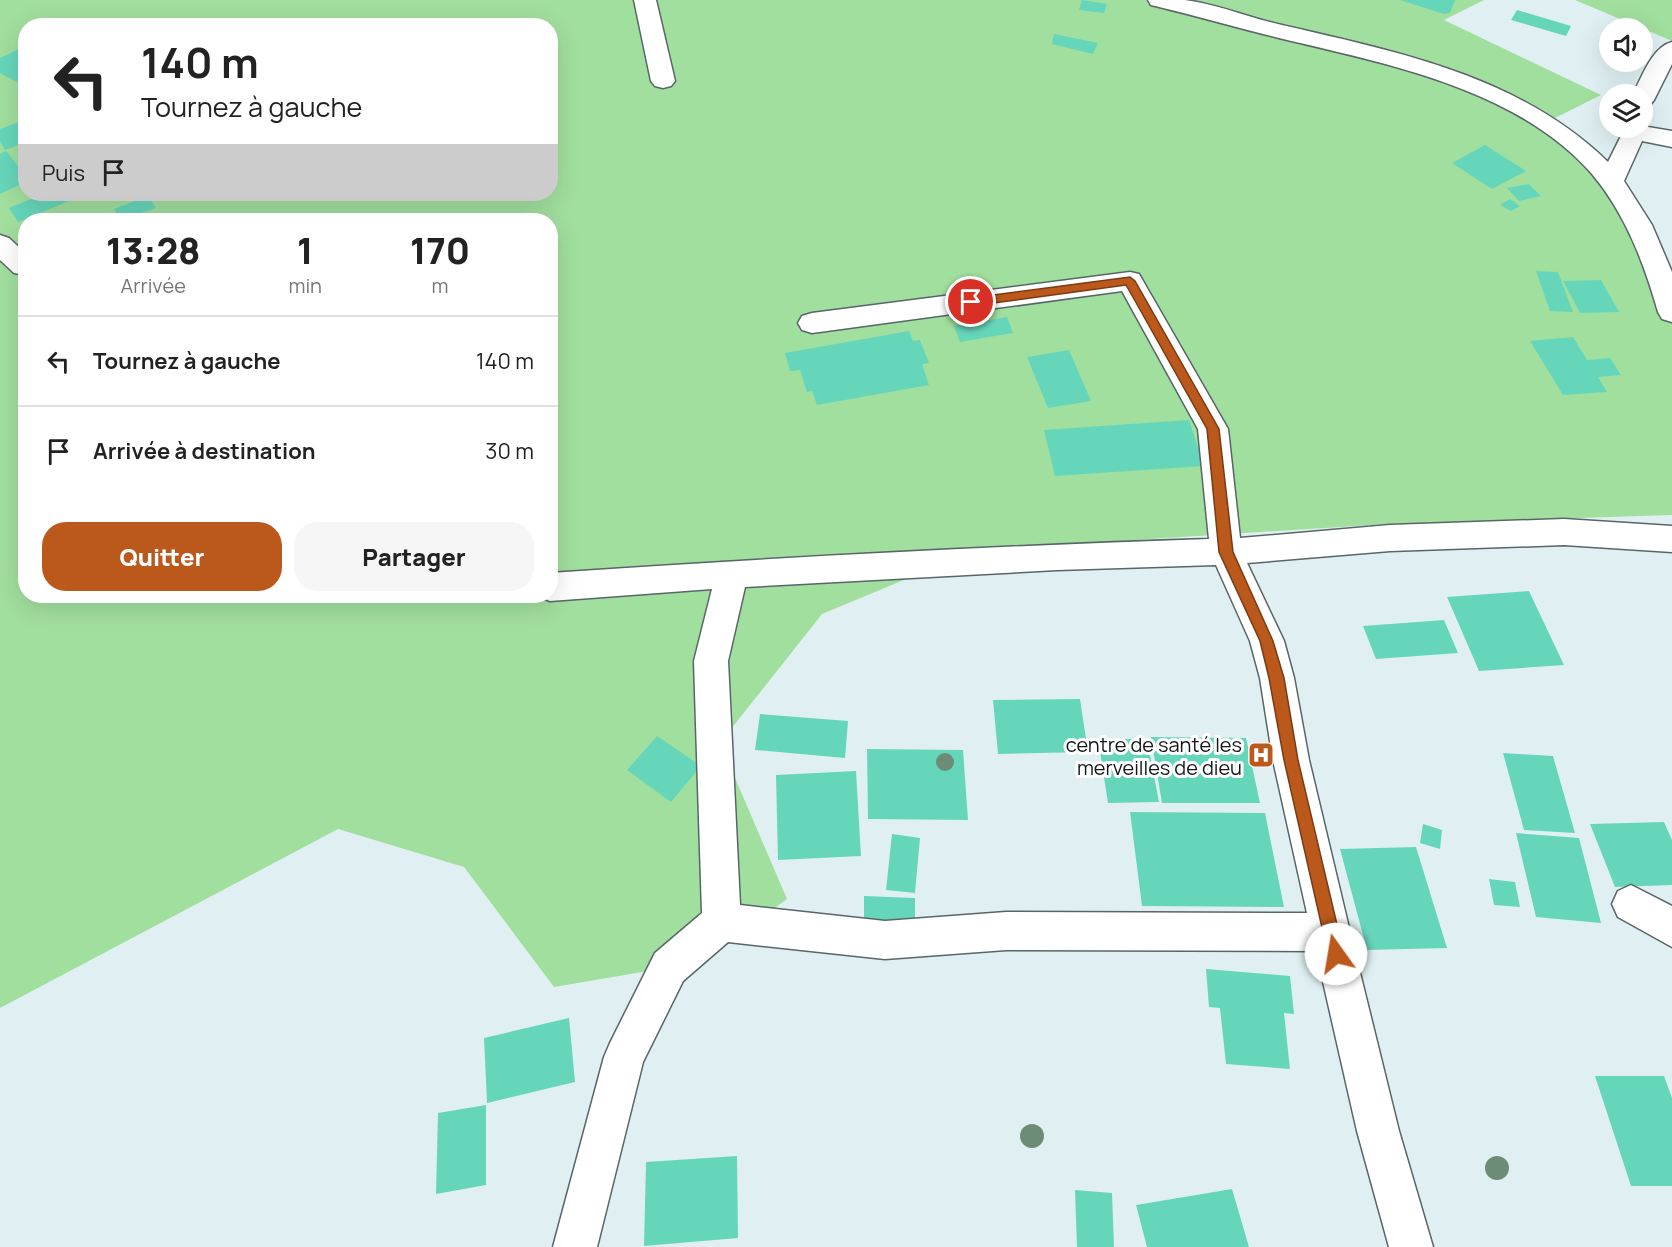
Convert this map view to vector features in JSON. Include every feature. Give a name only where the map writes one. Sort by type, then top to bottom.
[{"type":"street","points":[[645,0],[663,81]]},
{"type":"street","points":[[1161,0],[1433,71],[1482,88],[1536,115],[1584,152],[1611,183],[1643,231],[1660,271],[1672,312]]},
{"type":"street","points":[[1650,84],[1662,61],[1672,49]]},
{"type":"street","points":[[1653,134],[1672,139]]},
{"type":"street","points":[[1611,183],[1631,138]]},
{"type":"street","points":[[0,244],[18,262]]},
{"type":"street","points":[[812,323],[1130,281],[1213,429],[1226,552],[1267,641],[1291,760],[1378,1131],[1411,1247]]},
{"type":"street","points":[[558,586],[732,574],[1057,557],[1226,552],[1390,538],[1564,532],[1672,539]]},
{"type":"street","points":[[722,922],[711,661],[732,574]]},
{"type":"street","points":[[1631,904],[1672,928]]},
{"type":"street","points":[[575,1247],[624,1057],[669,967],[722,922],[885,940],[1006,931],[1331,932]]},
{"type":"green space","points":[[0,0],[1484,0],[1444,20],[1599,94],[1547,122],[1585,148],[1658,262],[1672,323],[1672,515],[1387,524],[976,550],[822,614],[720,743],[787,899],[701,962],[554,987],[464,867],[338,829],[0,1008]]},
{"type":"green space","points":[[1575,0],[1672,0],[1672,41],[1653,33],[1653,18],[1618,18]]},
{"type":"building","points":[[1082,0],[1107,4],[1104,13],[1079,10]]},
{"type":"building","points":[[1400,0],[1455,0],[1450,13],[1444,14]]},
{"type":"building","points":[[1517,10],[1571,26],[1566,36],[1511,20]]},
{"type":"building","points":[[1054,34],[1098,43],[1093,54],[1052,44]]},
{"type":"building","points":[[18,50],[18,82],[0,73],[0,58]]},
{"type":"building","points":[[18,123],[18,145],[5,150],[0,142],[0,129]]},
{"type":"building","points":[[1485,145],[1526,171],[1492,189],[1452,163]]},
{"type":"building","points":[[6,151],[18,166],[18,186],[0,194],[0,154]]},
{"type":"building","points":[[1529,184],[1541,196],[1519,201],[1507,188]]},
{"type":"building","points":[[1510,199],[1520,206],[1511,211],[1500,205]]},
{"type":"building","points":[[26,201],[69,201],[40,213],[18,213],[18,222],[9,208]]},
{"type":"building","points":[[135,201],[151,201],[156,208],[141,213],[117,213],[114,209]]},
{"type":"building","points":[[1536,271],[1558,272],[1573,312],[1550,311]]},
{"type":"building","points":[[1601,280],[1619,312],[1580,313],[1563,281]]},
{"type":"building","points":[[1007,317],[1013,333],[960,342],[954,326]]},
{"type":"building","points":[[909,331],[913,341],[920,340],[929,363],[922,364],[929,385],[817,405],[812,391],[807,392],[800,370],[790,371],[785,353]]},
{"type":"building","points":[[1573,337],[1587,360],[1610,358],[1621,375],[1598,377],[1607,392],[1563,395],[1530,341]]},
{"type":"building","points":[[1069,350],[1091,401],[1048,408],[1027,357]]},
{"type":"building","points":[[1189,420],[1204,466],[1055,476],[1044,430]]},
{"type":"building","points":[[1529,591],[1564,665],[1479,671],[1447,597]]},
{"type":"building","points":[[1444,620],[1458,653],[1376,659],[1363,626]]},
{"type":"building","points":[[1080,699],[1088,752],[998,754],[993,700]]},
{"type":"building","points":[[760,714],[848,721],[845,758],[755,750]]},
{"type":"building","points":[[657,736],[701,766],[671,802],[627,770]]},
{"type":"building","points":[[1151,737],[1246,738],[1260,803],[1162,803]]},
{"type":"building","points":[[1098,739],[1147,739],[1159,802],[1108,803]]},
{"type":"building","points":[[867,749],[963,750],[968,820],[868,819]]},
{"type":"building","points":[[1503,753],[1553,756],[1575,833],[1524,830]]},
{"type":"building","points":[[856,771],[861,856],[778,860],[776,775]]},
{"type":"building","points":[[1130,812],[1265,813],[1284,907],[1142,906]]},
{"type":"building","points":[[1664,822],[1672,840],[1672,885],[1615,887],[1590,824]]},
{"type":"building","points":[[1423,824],[1442,830],[1440,849],[1420,843]]},
{"type":"building","points":[[1516,833],[1579,838],[1601,923],[1536,917]]},
{"type":"building","points":[[892,834],[920,838],[915,893],[886,890]]},
{"type":"building","points":[[1416,847],[1447,948],[1367,950],[1340,849]]},
{"type":"building","points":[[1489,879],[1515,882],[1520,907],[1494,905]]},
{"type":"building","points":[[864,896],[915,898],[915,929],[864,927]]},
{"type":"building","points":[[1206,969],[1290,976],[1294,1014],[1284,1013],[1290,1069],[1226,1064],[1220,1008],[1209,1007]]},
{"type":"building","points":[[569,1018],[575,1082],[487,1103],[484,1038]]},
{"type":"building","points":[[1595,1076],[1664,1076],[1672,1098],[1672,1186],[1631,1186]]},
{"type":"building","points":[[486,1105],[486,1185],[436,1194],[438,1113]]},
{"type":"building","points":[[737,1156],[738,1238],[644,1246],[646,1162]]},
{"type":"building","points":[[1232,1189],[1249,1247],[1147,1247],[1136,1205]]},
{"type":"building","points":[[1075,1190],[1112,1193],[1114,1247],[1077,1247]]},
{"type":"place","name":"centre de santé les merveilles de dieu","points":[[1261,755]]},
{"type":"route","points":[[971,302],[1130,281],[1213,429],[1226,552],[1267,641],[1291,760],[1336,954]]}]
